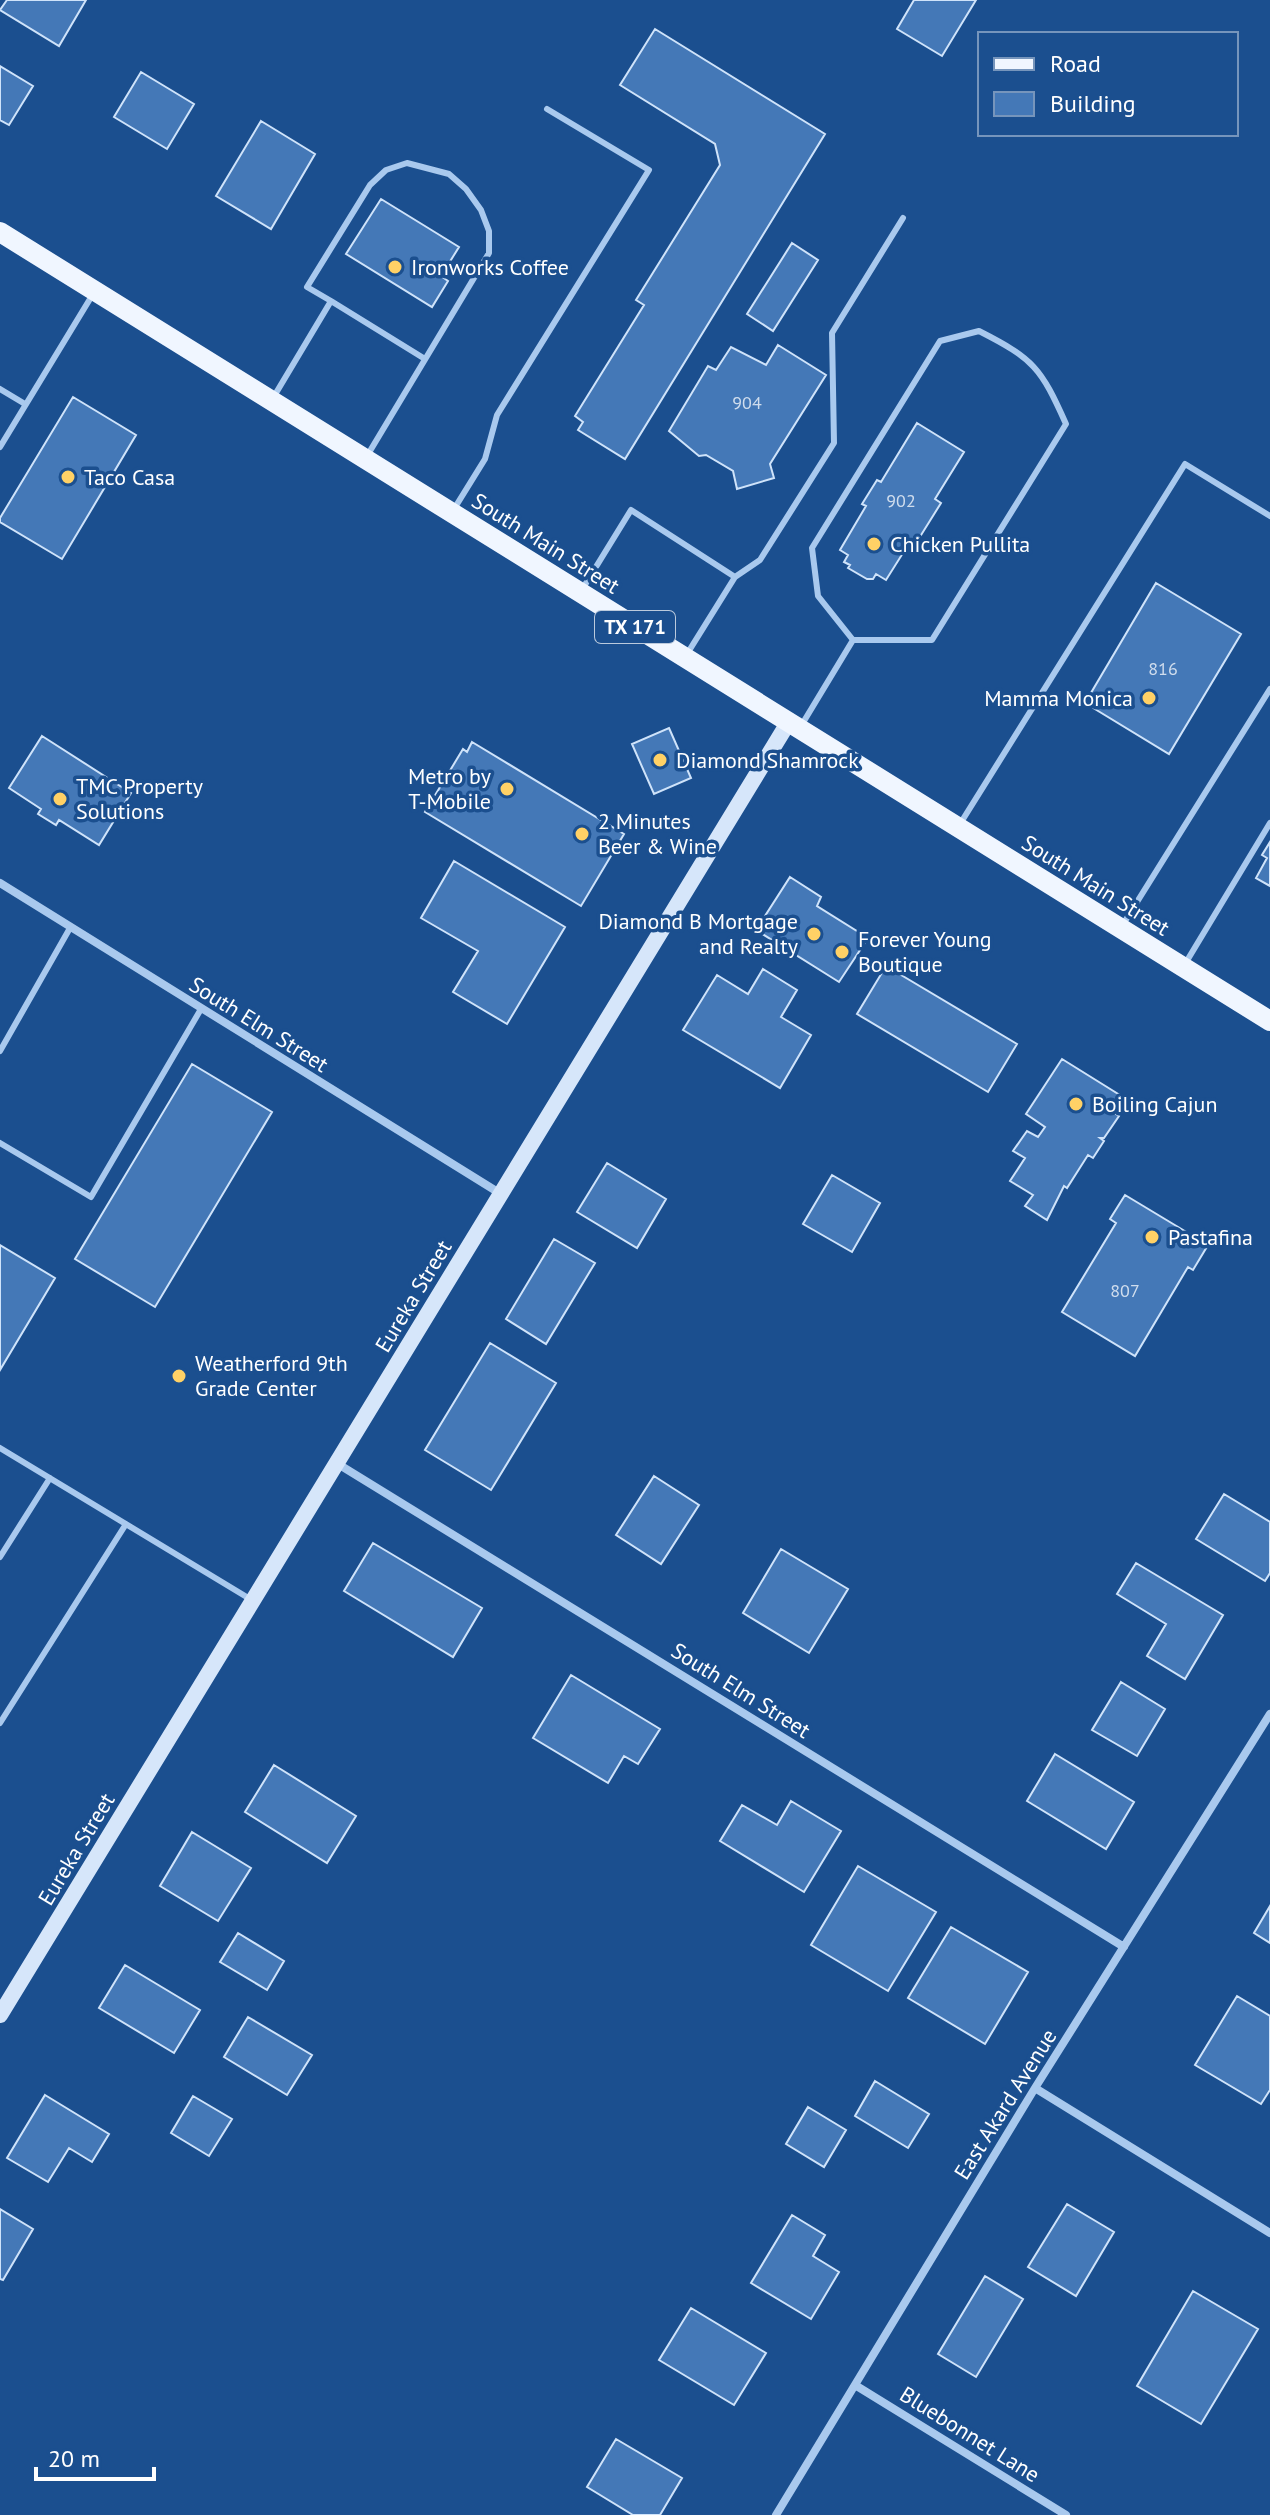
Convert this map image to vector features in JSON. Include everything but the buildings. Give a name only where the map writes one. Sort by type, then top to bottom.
[{"type":"main road","name":"South Main Street","points":[[0,232],[1270,1021]]},
{"type":"street","name":"Eureka Street","points":[[0,2015],[501,1194],[794,726]]},
{"type":"street","name":"South Elm Street","points":[[0,883],[501,1194]]},
{"type":"street","name":"South Elm Street","points":[[338,1464],[1124,1947]]},
{"type":"street","name":"East Akard Avenue","points":[[776,2515],[1035,2088],[1270,1714]]},
{"type":"street","points":[[1035,2088],[1270,2233]]},
{"type":"street","name":"Bluebonnet Lane","points":[[855,2385],[1066,2515]]},
{"type":"lane","points":[[452,513],[485,459],[497,415],[649,170],[547,109]]},
{"type":"lane","points":[[365,459],[489,253],[489,231],[481,210],[449,174],[407,163],[386,170],[370,185],[307,287],[425,359]]},
{"type":"lane","points":[[685,657],[735,577],[760,560],[834,443],[832,333],[903,218]]},
{"type":"lane","points":[[0,447],[94,291]]},
{"type":"lane","points":[[271,401],[331,301]]},
{"type":"lane","points":[[979,331],[1019,351],[1044,375],[1066,424],[932,640],[853,640],[818,596],[812,548],[940,341],[979,331]]},
{"type":"lane","points":[[0,389],[25,404]]},
{"type":"lane","points":[[958,828],[1185,464],[1270,516]]},
{"type":"lane","points":[[580,593],[631,510],[735,577]]},
{"type":"lane","points":[[794,726],[853,640]]},
{"type":"lane","points":[[1120,929],[1270,689]]},
{"type":"lane","points":[[1183,968],[1270,823]]},
{"type":"lane","points":[[0,1051],[70,928]]},
{"type":"lane","points":[[0,1143],[91,1197],[201,1009]]},
{"type":"lane","points":[[0,1448],[253,1601]]},
{"type":"lane","points":[[0,1557],[50,1478]]},
{"type":"lane","points":[[0,1723],[126,1524]]},
{"type":"place","name":"Ironworks Coffee","points":[[395,267]]},
{"type":"place","name":"Taco Casa","points":[[68,477]]},
{"type":"place","name":"Chicken Pullita","points":[[874,544]]},
{"type":"place","name":"Mamma Monica","points":[[1149,698]]},
{"type":"place","name":"Diamond Shamrock","points":[[660,760]]},
{"type":"place","name":"Metro by T-Mobile","points":[[507,789]]},
{"type":"place","name":"TMC Property Solutions","points":[[60,799]]},
{"type":"place","name":"2 Minutes Beer & Wine","points":[[582,834]]},
{"type":"place","name":"Diamond B Mortgage and Realty","points":[[814,934]]},
{"type":"place","name":"Forever Young Boutique","points":[[842,952]]},
{"type":"place","name":"Boiling Cajun","points":[[1076,1104]]},
{"type":"place","name":"Pastafina","points":[[1152,1237]]},
{"type":"place","name":"Weatherford 9th Grade Center","points":[[179,1376]]}]
